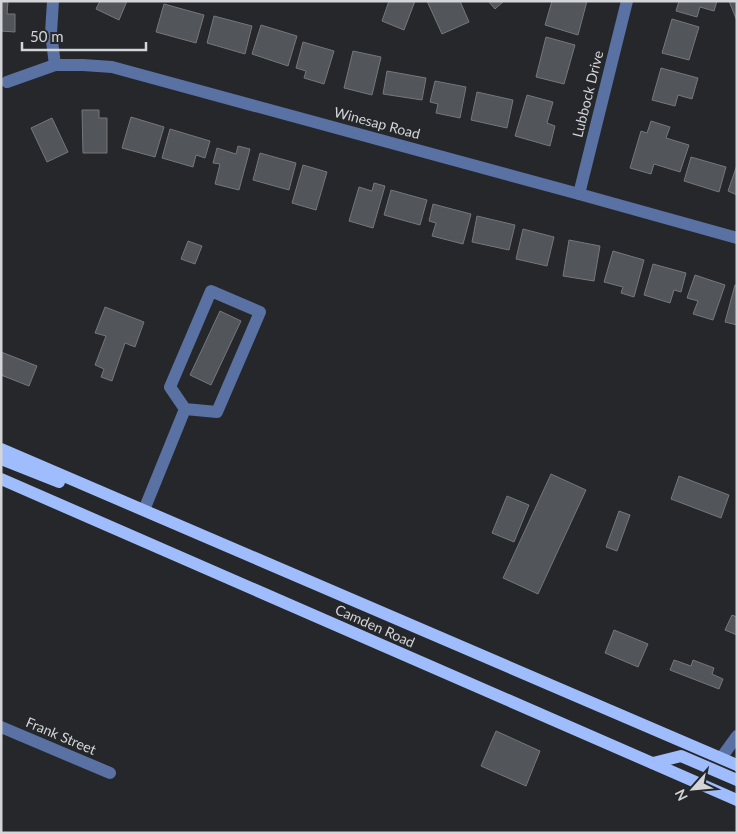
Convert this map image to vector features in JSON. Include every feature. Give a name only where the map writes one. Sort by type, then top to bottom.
[{"type":"main road","name":"Camden Road","points":[[1,449],[737,764]]},
{"type":"main road","points":[[1,459],[72,487],[131,504]]},
{"type":"main road","name":"Camden Road","points":[[1,480],[737,800]]},
{"type":"main road","points":[[653,763],[681,756],[737,780]]},
{"type":"street","points":[[53,1],[51,33],[54,65]]},
{"type":"street","name":"Lubbock Drive","points":[[579,194],[626,1]]},
{"type":"street","name":"Winesap Road","points":[[8,82],[54,65],[112,67],[737,238]]},
{"type":"street","points":[[211,291],[260,312],[217,412],[185,409],[170,387],[211,291]]},
{"type":"street","points":[[144,510],[185,409]]},
{"type":"street","name":"Frank Street","points":[[1,728],[110,773]]},
{"type":"street","points":[[721,758],[737,736]]},
{"type":"building","points":[[1,1],[8,1],[7,14],[15,14],[15,32],[1,31]]},
{"type":"building","points":[[100,1],[127,1],[119,20],[96,9]]},
{"type":"building","points":[[389,1],[415,1],[404,30],[382,21]]},
{"type":"building","points":[[427,1],[460,1],[469,22],[442,34]]},
{"type":"building","points":[[488,1],[504,1],[495,9]]},
{"type":"building","points":[[552,1],[587,1],[578,35],[545,25]]},
{"type":"building","points":[[679,1],[717,1],[714,11],[700,7],[697,17],[676,11]]},
{"type":"building","points":[[729,1],[737,1],[737,21]]},
{"type":"building","points":[[164,4],[204,15],[196,43],[156,32]]},
{"type":"building","points":[[214,16],[252,26],[245,54],[207,43]]},
{"type":"building","points":[[672,19],[699,27],[689,60],[662,53]]},
{"type":"building","points":[[261,25],[297,36],[288,66],[252,54]]},
{"type":"building","points":[[546,37],[575,45],[564,84],[536,77]]},
{"type":"building","points":[[303,42],[334,51],[324,84],[304,78],[306,71],[296,68]]},
{"type":"building","points":[[353,51],[381,57],[372,95],[344,88]]},
{"type":"building","points":[[661,68],[698,78],[692,99],[678,95],[675,106],[652,100]]},
{"type":"building","points":[[387,71],[426,78],[422,100],[383,94]]},
{"type":"building","points":[[435,81],[466,87],[460,118],[436,113],[438,104],[430,102]]},
{"type":"building","points":[[477,92],[513,100],[507,128],[471,120]]},
{"type":"building","points":[[527,95],[553,102],[547,123],[555,126],[550,146],[515,136]]},
{"type":"building","points":[[82,110],[99,110],[99,118],[107,118],[107,153],[83,153]]},
{"type":"building","points":[[131,117],[164,127],[155,157],[122,148]]},
{"type":"building","points":[[52,118],[68,152],[47,162],[31,128]]},
{"type":"building","points":[[651,121],[670,127],[666,138],[689,145],[680,172],[654,164],[651,174],[630,168],[641,131],[647,133]]},
{"type":"building","points":[[170,129],[210,141],[205,158],[196,155],[193,167],[162,158]]},
{"type":"building","points":[[238,146],[250,149],[239,190],[215,184],[220,164],[213,163],[217,148],[236,154]]},
{"type":"building","points":[[260,153],[296,163],[289,190],[253,180]]},
{"type":"building","points":[[691,157],[726,167],[719,192],[684,181]]},
{"type":"building","points":[[303,165],[327,172],[316,210],[292,203]]},
{"type":"building","points":[[737,165],[737,195],[728,191]]},
{"type":"building","points":[[374,183],[385,186],[373,228],[349,221],[359,187],[372,191]]},
{"type":"building","points":[[391,190],[427,200],[420,225],[384,215]]},
{"type":"building","points":[[433,204],[471,214],[463,244],[432,236],[436,223],[429,221]]},
{"type":"building","points":[[477,216],[515,225],[509,250],[472,242]]},
{"type":"building","points":[[523,229],[554,237],[547,266],[516,259]]},
{"type":"building","points":[[569,240],[600,246],[594,281],[563,276]]},
{"type":"building","points":[[188,241],[202,246],[195,264],[181,259]]},
{"type":"building","points":[[613,251],[644,260],[634,297],[621,293],[623,287],[604,282]]},
{"type":"building","points":[[653,264],[686,273],[681,292],[674,290],[670,303],[644,295]]},
{"type":"building","points":[[695,275],[725,285],[713,320],[693,314],[698,301],[687,298]]},
{"type":"building","points":[[735,285],[737,285],[737,325],[725,322]]},
{"type":"building","points":[[105,307],[144,322],[135,347],[125,343],[112,381],[101,377],[104,369],[95,365],[106,336],[95,333]]},
{"type":"building","points":[[220,311],[241,321],[211,385],[190,375]]},
{"type":"building","points":[[1,352],[37,366],[29,386],[1,375]]},
{"type":"building","points":[[551,474],[586,490],[538,594],[503,578]]},
{"type":"building","points":[[679,476],[729,495],[721,518],[671,499]]},
{"type":"building","points":[[507,496],[529,505],[514,542],[492,533]]},
{"type":"building","points":[[619,511],[630,515],[617,551],[606,547]]},
{"type":"building","points":[[732,615],[737,617],[737,635],[725,630]]},
{"type":"building","points":[[614,630],[648,644],[638,667],[605,653]]},
{"type":"building","points":[[674,660],[691,666],[693,660],[714,668],[712,674],[723,679],[719,689],[670,670]]},
{"type":"building","points":[[496,731],[540,751],[526,786],[481,766]]}]
